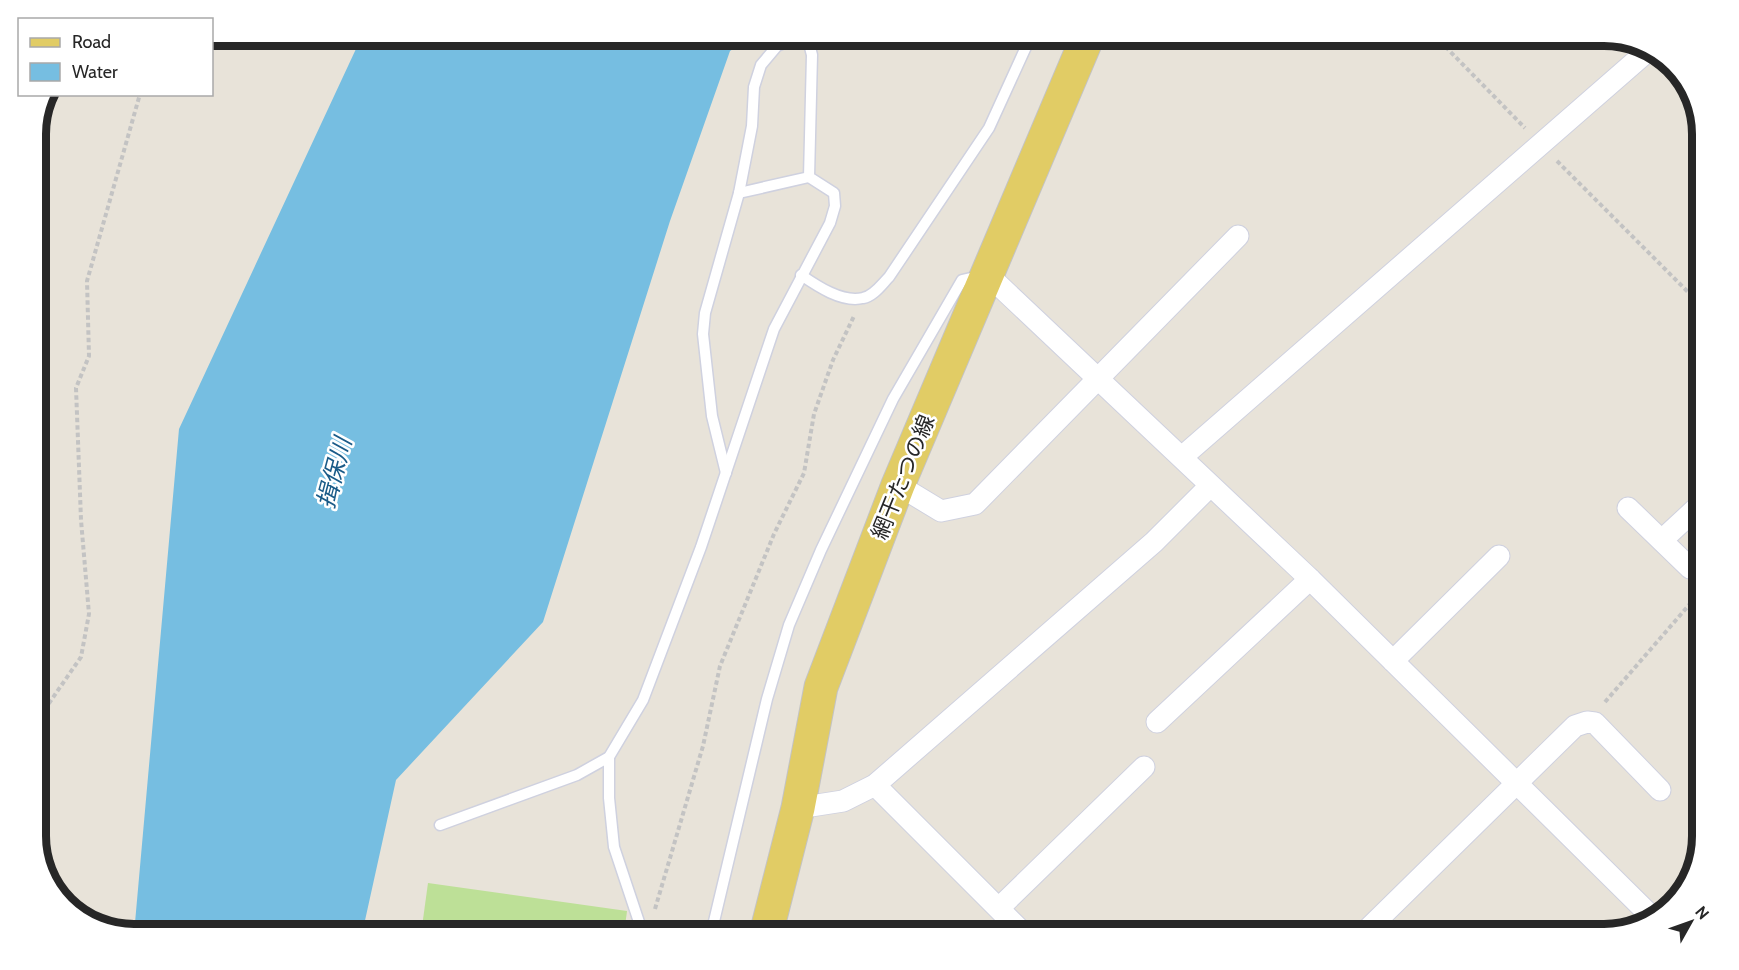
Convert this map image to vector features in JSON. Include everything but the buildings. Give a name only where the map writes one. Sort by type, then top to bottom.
[{"type":"main road","name":"網干たつの線","points":[[769,924],[798,808],[821,687],[898,485],[1084,46]]},
{"type":"street","points":[[1182,457],[1643,55]]},
{"type":"street","points":[[898,485],[942,511],[975,504],[1239,236]]},
{"type":"street","points":[[987,274],[1310,579],[1648,913]]},
{"type":"street","points":[[798,808],[843,801],[875,785],[1154,542],[1210,486]]},
{"type":"street","points":[[1628,508],[1690,568]]},
{"type":"street","points":[[1662,540],[1692,512]]},
{"type":"street","points":[[1393,661],[1499,556]]},
{"type":"street","points":[[1157,722],[1310,579]]},
{"type":"street","points":[[1373,924],[1516,781],[1575,726],[1587,722],[1595,723],[1660,790]]},
{"type":"street","points":[[999,908],[1144,767]]},
{"type":"street","points":[[875,785],[1014,924]]},
{"type":"lane","points":[[726,473],[712,416],[703,334],[705,313],[739,193],[752,126],[754,87],[761,64],[777,46]]},
{"type":"lane","points":[[809,177],[812,55],[810,46]]},
{"type":"lane","points":[[801,275],[824,292],[862,299],[873,293],[889,277],[989,128],[1026,46]]},
{"type":"lane","points":[[440,825],[577,775],[609,757],[643,700],[726,473],[774,329],[830,224],[836,206],[834,193],[809,177],[739,193]]},
{"type":"lane","points":[[713,924],[767,699],[789,625],[893,399],[962,280],[987,274]]},
{"type":"lane","points":[[609,757],[609,798],[614,847],[641,924]]},
{"type":"path","points":[[1445,46],[1692,296]]},
{"type":"path","points":[[47,706],[81,657],[88,614],[81,520],[76,388],[89,356],[87,281],[139,96]]},
{"type":"path","points":[[655,912],[703,746],[720,666],[774,534],[804,473],[814,414],[833,360],[862,299]]},
{"type":"path","points":[[1587,722],[1692,603]]},
{"type":"green space","points":[[428,883],[627,911],[625,924],[422,924]]},
{"type":"water","name":"揖保川","points":[[357,46],[737,46],[730,51],[670,221],[543,622],[396,780],[364,924],[135,924],[179,429]]}]
